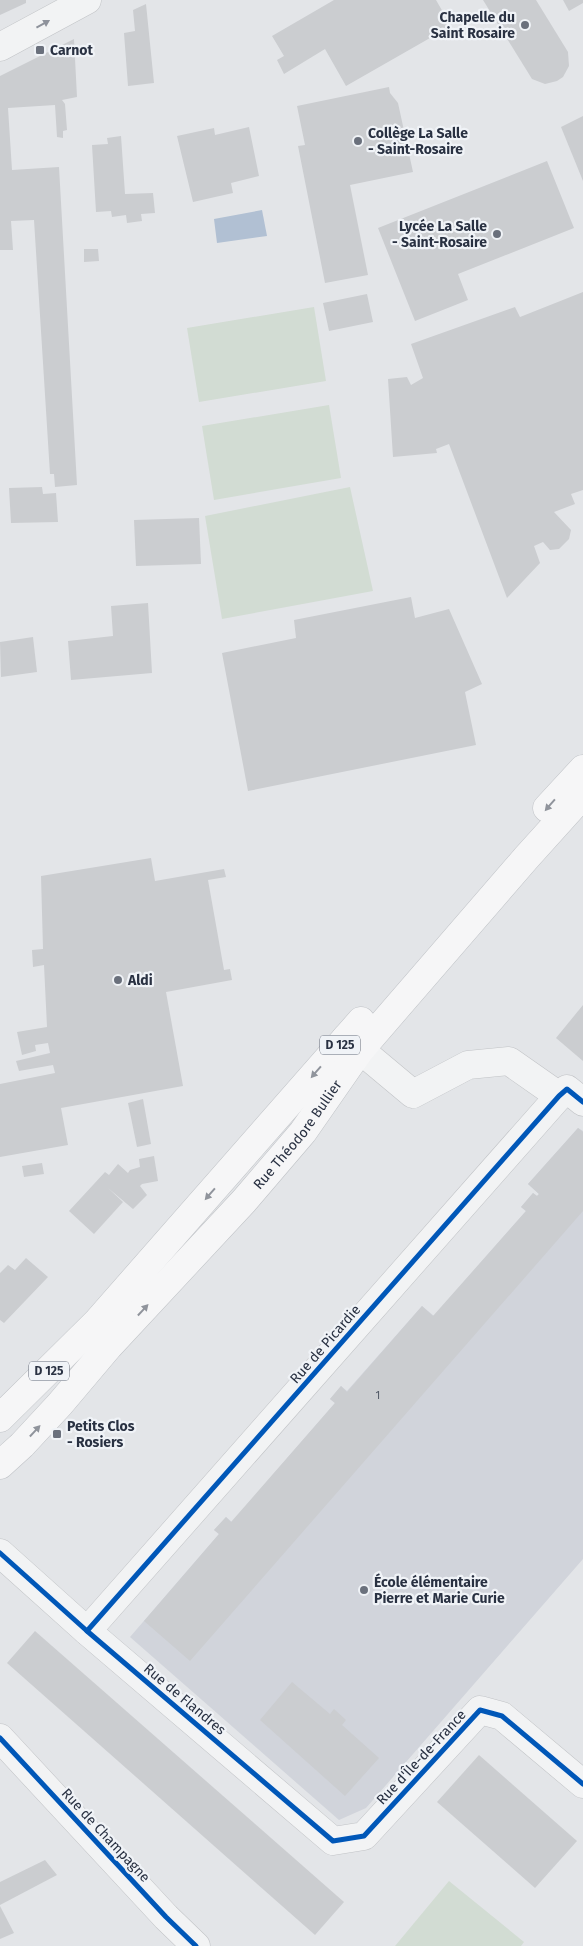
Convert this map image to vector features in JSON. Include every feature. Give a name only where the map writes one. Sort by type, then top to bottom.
[{"type":"main road","name":"Rue Théodore Bullier","points":[[0,1465],[60,1404],[110,1346],[244,1201],[303,1132],[353,1044],[583,769]]},
{"type":"main road","name":"Rue Théodore Bullier","points":[[0,1418],[97,1322],[583,795]]},
{"type":"street","points":[[0,47],[87,0]]},
{"type":"street","points":[[353,1044],[413,1094],[468,1065],[509,1061],[571,1099]]},
{"type":"street","name":"Rue de Picardie","points":[[87,1631],[571,1099]]},
{"type":"street","name":"Rue de Flandres","points":[[0,1553],[87,1631],[333,1840],[364,1836]]},
{"type":"street","name":"Rue d'Île-de-France","points":[[364,1836],[480,1710],[502,1716],[583,1784]]},
{"type":"street","name":"Rue de Champagne","points":[[0,1738],[166,1917],[196,1946]]},
{"type":"shaded area","points":[[314,307],[326,381],[199,402],[187,328]]},
{"type":"shaded area","points":[[329,405],[341,478],[214,500],[202,426]]},
{"type":"shaded area","points":[[350,487],[373,591],[222,619],[205,516]]},
{"type":"shaded area","name":"École élémentaire Pierre et Marie Curie","points":[[578,1128],[583,1131],[583,1559],[366,1808],[339,1820],[130,1637],[219,1534],[214,1530],[226,1517],[232,1522],[335,1403],[330,1399],[341,1386],[347,1391],[422,1306],[434,1316],[526,1211],[521,1207],[533,1193],[537,1196],[539,1194],[528,1184]]},
{"type":"shaded area","points":[[449,1881],[524,1942],[521,1946],[395,1946]]},
{"type":"water","points":[[262,210],[267,236],[217,243],[214,219]]},
{"type":"building","points":[[0,0],[26,0],[26,3],[0,15]]},
{"type":"building","points":[[334,0],[436,0],[451,26],[346,86],[325,49],[284,74],[277,60],[284,56],[272,36]]},
{"type":"building","name":"Chapelle du Saint Rosaire","points":[[483,0],[536,0],[568,52],[569,66],[563,77],[557,81],[545,84],[532,79]]},
{"type":"building","points":[[563,0],[583,0],[583,3],[569,11]]},
{"type":"building","points":[[146,4],[154,83],[128,86],[124,33],[135,31],[133,10]]},
{"type":"building","points":[[74,39],[77,97],[62,100],[65,104],[67,130],[63,131],[63,138],[57,137],[55,105],[8,108],[12,170],[59,167],[77,485],[55,487],[54,474],[50,474],[34,220],[11,221],[13,250],[0,250],[0,76]]},
{"type":"building","points":[[389,87],[390,93],[398,103],[413,172],[350,185],[368,275],[325,283],[298,146],[305,145],[297,106]]},
{"type":"building","points":[[583,116],[583,181],[561,127]]},
{"type":"building","points":[[249,127],[259,176],[231,183],[233,193],[193,202],[177,136],[214,128],[215,135]]},
{"type":"building","points":[[121,136],[125,194],[153,193],[155,213],[141,214],[142,221],[127,223],[126,215],[112,217],[111,211],[96,212],[92,145],[108,144],[107,138]]},
{"type":"building","points":[[547,161],[574,228],[458,274],[468,300],[415,321],[378,228]]},
{"type":"building","points":[[84,249],[98,249],[99,261],[84,262]]},
{"type":"building","points":[[583,292],[583,490],[571,494],[575,504],[554,512],[571,530],[569,539],[559,549],[550,550],[543,542],[534,546],[540,563],[507,598],[449,444],[436,449],[437,453],[393,457],[388,379],[407,377],[411,385],[423,378],[411,344],[515,307],[520,317]]},
{"type":"building","points":[[367,294],[373,322],[329,331],[323,303]]},
{"type":"building","points":[[42,487],[43,494],[56,493],[58,522],[11,523],[9,488]]},
{"type":"building","points":[[199,518],[201,564],[136,566],[134,520]]},
{"type":"building","points":[[411,597],[415,618],[449,609],[482,684],[465,692],[476,745],[248,791],[222,653],[296,638],[294,620]]},
{"type":"building","points":[[148,603],[152,673],[71,680],[68,641],[113,636],[111,606]]},
{"type":"building","points":[[33,637],[37,672],[1,677],[0,642]]},
{"type":"building","name":"Aldi","points":[[151,858],[155,881],[224,869],[226,877],[208,880],[224,970],[230,969],[232,980],[166,992],[183,1086],[61,1108],[68,1145],[0,1157],[0,1084],[55,1073],[53,1065],[19,1071],[16,1061],[50,1053],[48,1043],[35,1045],[36,1051],[22,1055],[17,1032],[47,1027],[44,965],[33,967],[32,950],[43,949],[41,876]]},
{"type":"building","points":[[583,1005],[583,1061],[556,1038]]},
{"type":"building","points":[[143,1099],[151,1144],[137,1147],[128,1103]]},
{"type":"building","points":[[578,1128],[583,1132],[583,1211],[190,1661],[144,1621],[219,1534],[214,1530],[226,1517],[231,1522],[335,1403],[330,1399],[341,1386],[347,1392],[422,1306],[433,1316],[526,1211],[521,1207],[533,1193],[537,1196],[539,1194],[528,1184]]},
{"type":"building","points":[[154,1156],[158,1181],[140,1186],[147,1195],[133,1209],[108,1188],[123,1202],[94,1234],[69,1211],[105,1172],[109,1175],[118,1164],[128,1173],[130,1170],[140,1167],[139,1159]]},
{"type":"building","points":[[42,1163],[44,1174],[24,1177],[22,1166]]},
{"type":"building","points":[[26,1258],[48,1277],[4,1323],[0,1320],[0,1273],[8,1265],[15,1270]]},
{"type":"building","points":[[35,1631],[344,1902],[315,1935],[7,1663]]},
{"type":"building","points":[[292,1682],[330,1714],[334,1709],[346,1720],[342,1725],[379,1758],[345,1796],[260,1720]]},
{"type":"building","points":[[479,1755],[577,1841],[535,1888],[437,1802]]},
{"type":"building","points":[[45,1860],[57,1875],[0,1905],[0,1882]]},
{"type":"building","points":[[0,1906],[14,1933],[0,1939]]},
{"type":"cycle path","points":[[87,1631],[559,1096],[567,1089],[583,1102]]},
{"type":"cycle path","points":[[0,1553],[87,1631],[333,1841],[364,1836],[480,1710],[502,1716],[583,1784]]},
{"type":"cycle path","points":[[0,1738],[166,1917],[196,1946]]},
{"type":"place","name":"Chapelle du Saint Rosaire","points":[[525,25]]},
{"type":"place","name":"Carnot","points":[[40,50]]},
{"type":"place","name":"Collège La Salle - Saint-Rosaire","points":[[358,141]]},
{"type":"place","name":"Lycée La Salle - Saint-Rosaire","points":[[497,234]]},
{"type":"place","name":"Aldi","points":[[118,980]]},
{"type":"place","name":"Petits Clos - Rosiers","points":[[57,1434]]},
{"type":"place","name":"École élémentaire Pierre et Marie Curie","points":[[364,1590]]}]
